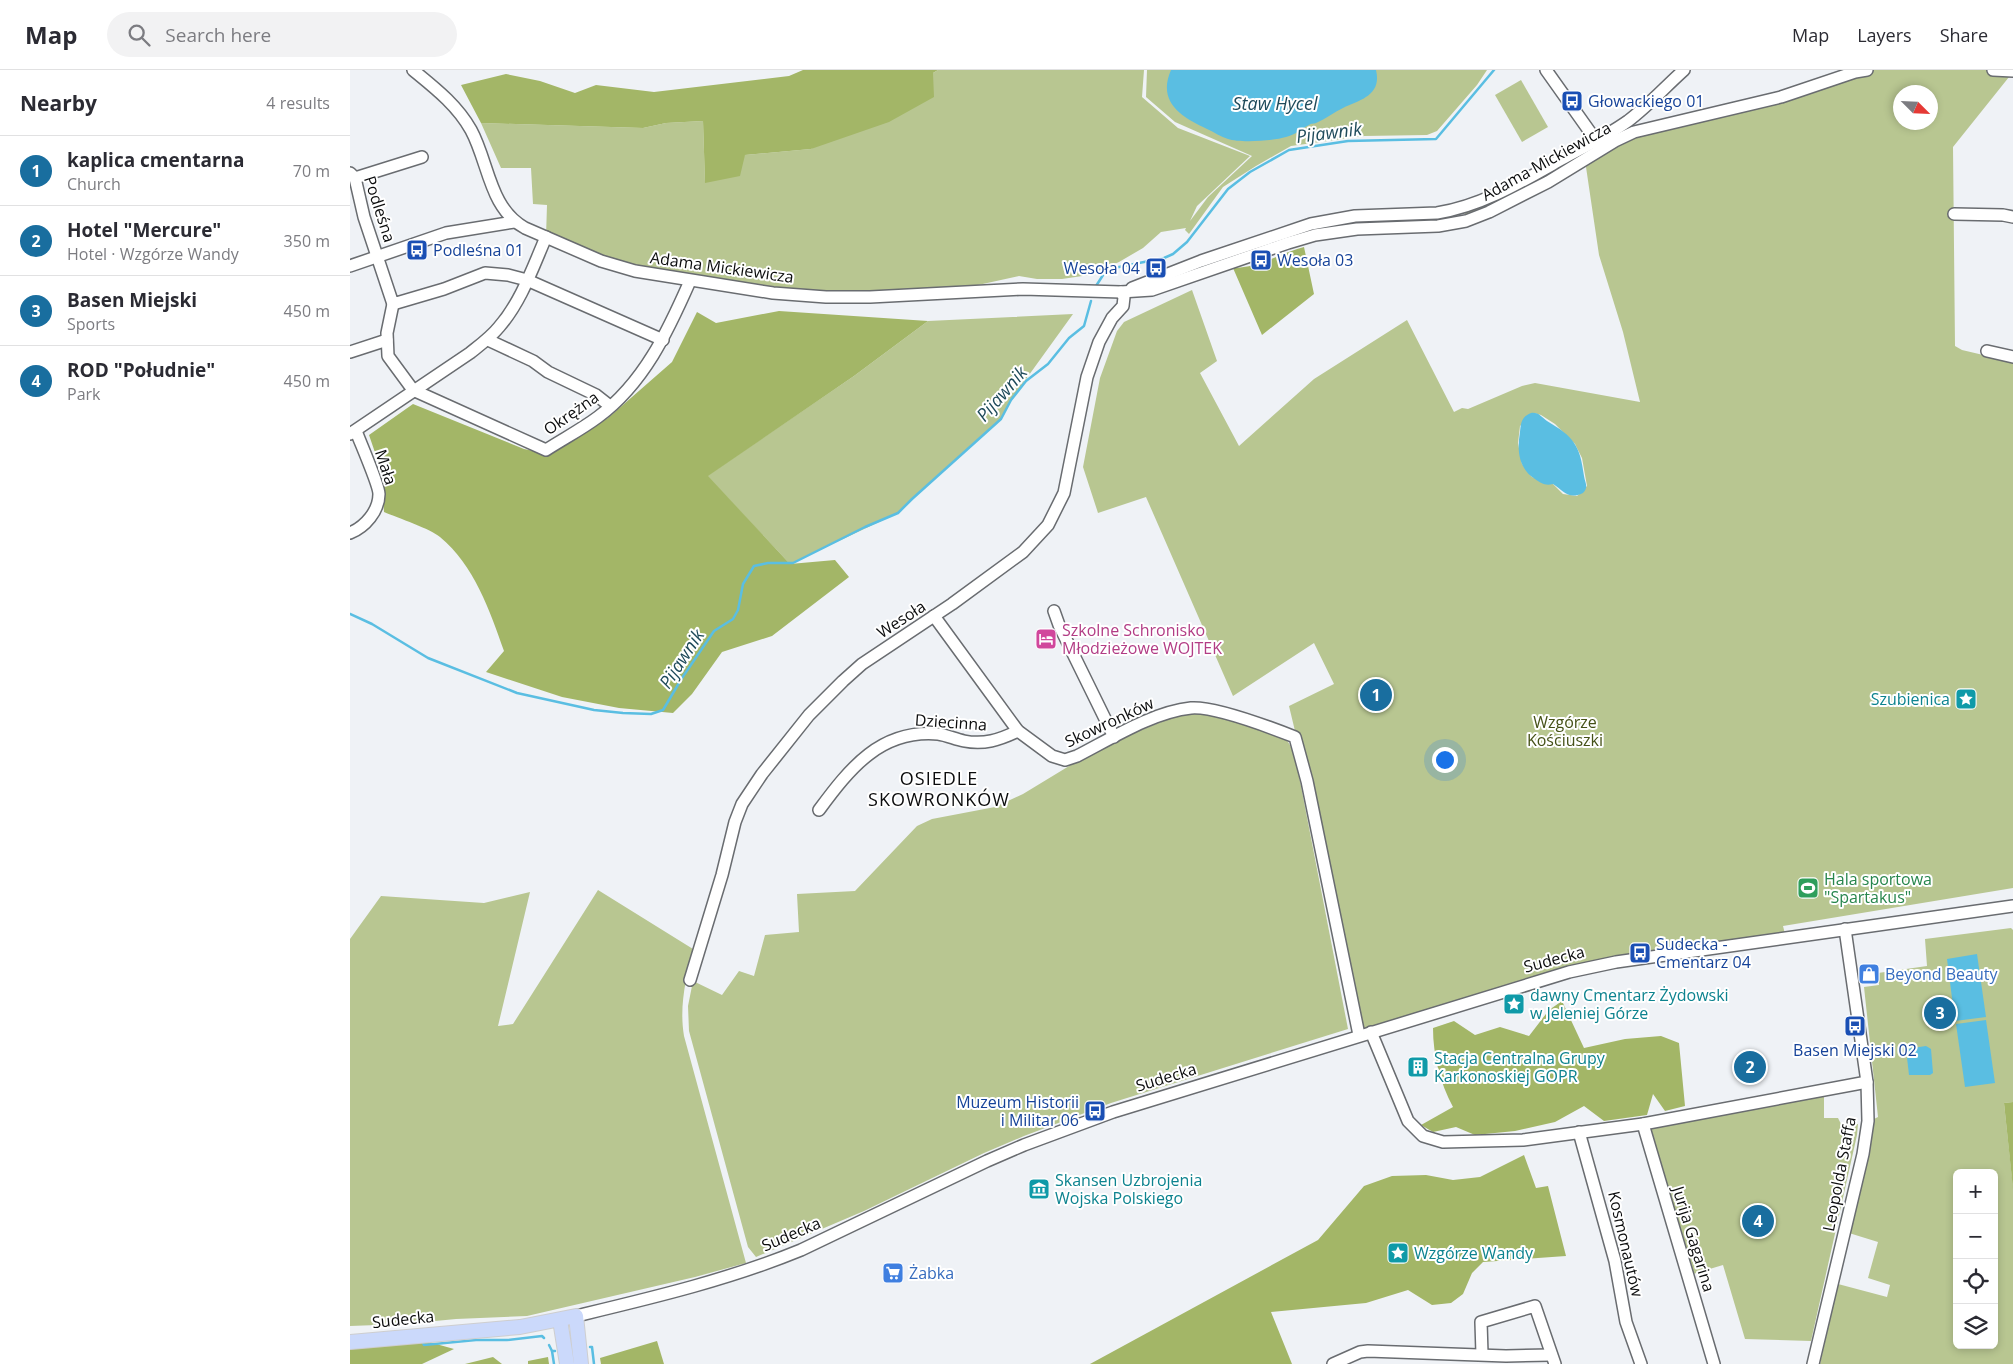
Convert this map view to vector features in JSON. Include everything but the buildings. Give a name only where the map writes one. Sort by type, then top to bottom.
[{"type":"main road","name":"Sudecka","points":[[350,1342],[520,1327],[576,1316]]},
{"type":"main road","points":[[576,1316],[581,1364]]},
{"type":"main road","points":[[560,1320],[567,1364]]},
{"type":"street","name":"Adama Mickiewicza","points":[[413,70],[458,110],[471,130],[502,209],[514,222],[616,266],[635,271],[773,293],[826,297],[937,294],[1023,289],[1121,292],[1152,290],[1315,235],[1356,228],[1438,226],[1466,221],[1489,212],[1548,182],[1598,145],[1634,132],[1781,97],[1855,72],[1867,70]]},
{"type":"street","points":[[1546,70],[1598,145],[1629,120],[1684,70]]},
{"type":"street","points":[[1993,70],[2013,71]]},
{"type":"street","points":[[1629,120],[1627,128],[1634,132]]},
{"type":"street","points":[[352,176],[422,157]]},
{"type":"street","name":"Podleśna","points":[[352,176],[393,304]]},
{"type":"street","points":[[1954,214],[2013,217]]},
{"type":"street","points":[[350,266],[446,233],[514,222]]},
{"type":"street","points":[[353,432],[488,340],[509,314],[546,237]]},
{"type":"street","points":[[413,390],[388,356],[387,333],[393,304],[484,273],[508,275],[527,280],[663,340]]},
{"type":"street","name":"Okrężna","points":[[413,390],[546,450],[598,417],[631,386],[663,340],[690,281]]},
{"type":"street","name":"Wesoła","points":[[690,980],[735,822],[742,804],[762,774],[809,715],[862,664],[934,616],[1023,552],[1048,525],[1064,493],[1087,377],[1099,342],[1112,318],[1123,306],[1124,297],[1121,292]]},
{"type":"street","points":[[350,352],[387,340]]},
{"type":"street","points":[[488,340],[533,361],[548,372],[596,396],[610,406]]},
{"type":"street","points":[[1987,351],[2013,357]]},
{"type":"street","name":"Mała","points":[[350,533],[358,530],[375,512],[379,493],[353,432]]},
{"type":"street","points":[[1054,611],[1059,625],[1114,737]]},
{"type":"street","name":"Skowronków","points":[[934,616],[1018,731],[1052,756],[1065,760],[1078,756],[1163,714],[1193,708],[1222,713],[1295,737],[1307,781],[1359,1035]]},
{"type":"street","name":"Dziecinna","points":[[819,810],[836,787],[854,768],[885,742],[901,736],[920,733],[977,743],[994,742],[1018,731]]},
{"type":"street","name":"Sudecka","points":[[576,1316],[711,1281],[767,1264],[801,1250],[1024,1145],[1112,1112],[1569,972],[1616,962],[2013,906]]},
{"type":"street","name":"Leopolda Staffa","points":[[1813,1364],[1863,1154],[1868,1121],[1867,1082],[1845,930]]},
{"type":"street","points":[[1371,1032],[1408,1121],[1423,1136],[1443,1142],[1523,1140],[1643,1124],[1867,1082]]},
{"type":"street","name":"Jurija Gagarina","points":[[1643,1124],[1714,1364]]},
{"type":"street","name":"Kosmonautów","points":[[1579,1132],[1615,1261],[1626,1322],[1642,1364]]},
{"type":"street","points":[[1333,1364],[1360,1352],[1482,1354],[1553,1359],[1535,1306],[1481,1322],[1482,1354]]},
{"type":"green space","points":[[803,70],[938,70],[933,73],[934,97],[889,122],[811,149],[745,155],[740,176],[705,183],[703,121],[666,123],[643,128],[481,123],[461,85],[506,74],[540,81],[575,93],[596,85],[654,92],[789,76]]},
{"type":"green space","points":[[938,70],[1144,70],[1142,97],[1178,128],[1250,156],[1197,206],[1190,221],[1208,197],[1252,156],[1175,122],[1146,97],[1147,70],[1487,70],[1477,85],[1437,131],[1427,135],[1364,136],[1291,146],[1223,187],[1189,234],[1185,230],[1186,228],[1161,232],[1143,248],[1119,262],[1089,275],[1062,279],[1037,279],[1019,276],[937,294],[826,297],[635,271],[546,237],[547,205],[533,204],[531,168],[501,168],[481,123],[643,128],[666,123],[703,121],[705,182],[745,155],[811,149]]},
{"type":"green space","name":"Wzgórze Kościuszki","points":[[1867,70],[1990,70],[2013,72],[1953,147],[1955,346],[1962,350],[2013,362],[2013,888],[1783,926],[1786,938],[1638,959],[1359,1035],[1307,781],[1289,706],[1334,684],[1314,643],[1233,696],[1146,497],[1098,513],[1083,467],[1100,378],[1117,331],[1124,322],[1192,290],[1217,361],[1200,373],[1239,446],[1314,379],[1407,320],[1454,412],[1462,408],[1468,409],[1522,386],[1535,383],[1640,402],[1623,332],[1599,255],[1586,167],[1590,157],[1631,139]],"holes":[[[1534,413],[1555,424],[1575,444],[1582,458],[1587,486],[1577,496],[1563,494],[1553,484],[1532,477],[1522,464],[1518,443],[1520,426]]]},
{"type":"green space","points":[[1521,80],[1548,127],[1522,142],[1495,95]]},
{"type":"green space","points":[[1585,151],[1587,155],[1555,174],[1466,217],[1464,210]]},
{"type":"green space","points":[[1445,217],[1446,221],[1289,235],[1344,221]]},
{"type":"green space","points":[[1304,247],[1314,294],[1262,335],[1233,268],[1261,263]]},
{"type":"green space","points":[[779,311],[928,321],[854,376],[708,476],[790,564],[835,560],[849,577],[772,636],[722,652],[692,694],[673,713],[619,708],[562,697],[486,672],[504,651],[480,590],[462,561],[440,537],[422,527],[384,512],[381,470],[369,435],[413,404],[524,449],[549,454],[608,418],[672,362],[697,312],[716,323]]},
{"type":"green space","points":[[1073,314],[1011,400],[1001,419],[898,513],[790,564],[707,476],[854,376],[928,321]]},
{"type":"green space","points":[[1195,712],[1258,727],[1281,737],[1290,745],[1299,776],[1348,1029],[1111,1103],[1024,1136],[984,1153],[864,1211],[756,1257],[748,1247],[689,1031],[688,1006],[693,981],[722,995],[739,971],[754,976],[765,935],[799,932],[797,894],[855,891],[917,826],[932,819],[995,807],[1023,794],[1079,760],[1117,740],[1171,718]]},
{"type":"green space","points":[[598,890],[693,949],[683,1003],[684,1036],[746,1263],[695,1277],[527,1316],[350,1326],[350,939],[381,896],[484,903],[530,892],[498,1026],[513,1024]]},
{"type":"green space","points":[[2011,928],[2013,930],[2013,1102],[2004,1103],[2013,1187],[2013,1364],[1820,1364],[1838,1284],[1887,1297],[1890,1285],[1868,1278],[1878,1242],[1849,1233],[1874,1119],[1878,1117],[1864,987],[1879,985],[1878,973],[1927,966],[1925,939]]},
{"type":"green space","points":[[1562,1001],[1584,1048],[1625,1039],[1661,1036],[1679,1043],[1685,1106],[1665,1111],[1653,1094],[1647,1115],[1604,1121],[1584,1106],[1555,1122],[1515,1131],[1475,1135],[1456,1127],[1433,1132],[1421,1125],[1453,1107],[1438,1069],[1433,1028],[1454,1021],[1475,1035],[1500,1027],[1529,1036],[1549,1010]]},
{"type":"green space","points":[[1824,1096],[1824,1118],[1838,1118],[1842,1126],[1858,1124],[1811,1341],[1745,1339],[1723,1265],[1693,1274],[1649,1129]]},
{"type":"green space","points":[[2013,1102],[2013,1189],[2004,1103]]},
{"type":"green space","points":[[1524,1155],[1536,1188],[1548,1186],[1566,1256],[1483,1262],[1472,1273],[1463,1294],[1451,1303],[1432,1305],[1408,1290],[1366,1303],[1271,1312],[1292,1364],[1090,1364],[1318,1240],[1364,1186],[1392,1176],[1426,1175],[1453,1180],[1480,1177]]},
{"type":"green space","points":[[657,1341],[664,1364],[601,1364],[600,1358]]},
{"type":"green space","points":[[429,1342],[454,1349],[422,1364],[350,1364],[350,1348]]},
{"type":"green space","points":[[493,1357],[502,1364],[465,1364]]},
{"type":"green space","points":[[548,1357],[549,1364],[528,1364],[528,1361]]},
{"type":"water","name":"Staw Hycel","points":[[1171,70],[1376,70],[1377,78],[1373,91],[1363,99],[1320,121],[1310,124],[1292,135],[1273,140],[1240,141],[1225,138],[1197,124],[1174,107],[1169,100],[1167,91],[1167,81]]},
{"type":"water","points":[[1531,413],[1540,415],[1564,432],[1578,449],[1586,485],[1583,493],[1574,496],[1566,494],[1553,484],[1539,482],[1525,470],[1520,458],[1519,439],[1522,421],[1525,416]]},
{"type":"water","points":[[1977,954],[1986,1017],[1955,1021],[1947,959]]},
{"type":"water","points":[[1986,1020],[1995,1083],[1965,1087],[1956,1024]]},
{"type":"water","points":[[1926,1046],[1931,1049],[1933,1073],[1930,1075],[1909,1075],[1906,1049]]},
{"type":"waterway","name":"Pijawnik","points":[[1096,286],[1105,272],[1114,268],[1164,258],[1173,254],[1187,242],[1228,189],[1250,172],[1289,150],[1348,141],[1436,139],[1494,70]]},
{"type":"waterway","name":"Pijawnik","points":[[350,614],[372,624],[428,658],[517,693],[594,710],[651,714],[663,710],[714,631],[733,619],[738,610],[743,584],[754,566],[768,563],[793,563],[865,527],[898,513],[1001,419],[1011,400],[1026,381],[1048,364],[1069,338],[1084,326],[1091,301]]},
{"type":"waterway","points":[[423,1343],[424,1345],[542,1336],[544,1338]]},
{"type":"waterway","points":[[549,1345],[552,1351],[555,1351]]},
{"type":"waterway","points":[[590,1347],[592,1347],[594,1364]]},
{"type":"waterway","points":[[552,1351],[554,1364]]},
{"type":"place","name":"Głowackiego 01","points":[[1572,101]]},
{"type":"place","name":"Podleśna 01","points":[[417,250]]},
{"type":"place","name":"Wesoła 03","points":[[1261,260]]},
{"type":"place","name":"Wesoła 04","points":[[1156,268]]},
{"type":"place","name":"Szkolne Schronisko Młodzieżowe WOJTEK","points":[[1046,639]]},
{"type":"place","name":"kaplica cmentarna","points":[[1376,695]]},
{"type":"place","name":"Szubienica","points":[[1966,699]]},
{"type":"place","name":"Hala sportowa \"Spartakus\"","points":[[1808,888]]},
{"type":"place","name":"Sudecka - Cmentarz 04","points":[[1640,953]]},
{"type":"place","name":"Beyond Beauty","points":[[1869,974]]},
{"type":"place","name":"dawny Cmentarz Żydowski w Jeleniej Górze","points":[[1514,1004]]},
{"type":"place","name":"Basen Miejski","points":[[1940,1013]]},
{"type":"place","name":"Basen Miejski 02","points":[[1855,1026]]},
{"type":"place","name":"Stacja Centralna Grupy Karkonoskiej GOPR","points":[[1418,1067]]},
{"type":"place","name":"Hotel \"Mercure\"","points":[[1750,1067]]},
{"type":"place","name":"Muzeum Historii i Militar 06","points":[[1095,1111]]},
{"type":"place","name":"Skansen Uzbrojenia Wojska Polskiego","points":[[1039,1189]]},
{"type":"place","name":"ROD \"Południe\"","points":[[1758,1221]]},
{"type":"place","name":"Wzgórze Wandy","points":[[1398,1253]]},
{"type":"place","name":"Żabka","points":[[893,1273]]},
{"type":"district","name":"OSIEDLE SKOWRONKÓW","points":[[939,790]]}]
